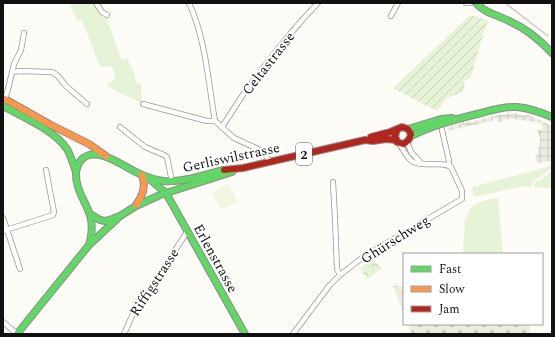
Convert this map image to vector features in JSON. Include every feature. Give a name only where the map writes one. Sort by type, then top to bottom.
[{"type":"main road","points":[[476,3],[478,7],[483,10],[511,22],[541,42],[552,52]]},
{"type":"main road","points":[[3,99],[89,144],[108,157]]},
{"type":"main road","points":[[3,106],[44,129],[60,141],[70,154],[76,172]]},
{"type":"main road","points":[[410,133],[410,140],[403,144],[397,141],[394,136],[397,130],[402,127],[410,133],[460,118],[501,108],[516,107],[532,109],[552,117]]},
{"type":"main road","name":"Gerliswilstrasse","points":[[172,182],[227,169],[243,168],[270,162],[365,140],[397,130]]},
{"type":"main road","name":"Gerliswilstrasse","points":[[365,140],[373,141],[386,139],[397,141]]},
{"type":"main road","name":"2","points":[[89,245],[93,228],[90,214],[81,198],[76,172],[79,162],[83,158],[88,155],[97,154],[108,157],[144,176],[172,182]]},
{"type":"main road","name":"2","points":[[17,334],[89,245],[120,216],[136,206],[166,193],[243,168]]},
{"type":"main road","points":[[144,176],[166,193]]},
{"type":"main road","points":[[136,206],[144,190],[144,176]]},
{"type":"main road","name":"Erlenstrasse","points":[[166,193],[223,297],[246,334]]},
{"type":"main road","points":[[90,214],[100,220],[105,221],[120,216]]},
{"type":"street","points":[[96,3],[102,12],[107,15]]},
{"type":"street","points":[[189,3],[199,30],[206,59],[215,121]]},
{"type":"street","name":"Celtastrasse","points":[[222,127],[246,90],[284,41],[318,3]]},
{"type":"street","points":[[391,16],[398,3]]},
{"type":"street","points":[[3,99],[7,93],[14,64],[21,50],[24,33]]},
{"type":"street","points":[[13,72],[52,72],[87,104]]},
{"type":"street","points":[[143,104],[208,121],[215,121],[234,138],[261,151],[266,155],[270,162]]},
{"type":"street","points":[[120,127],[145,147],[167,157],[172,182]]},
{"type":"street","points":[[397,141],[408,158],[414,163],[449,165],[442,130]]},
{"type":"street","points":[[407,142],[411,152],[423,164]]},
{"type":"street","name":"Ghürschweg","points":[[294,334],[329,286],[340,275],[380,247],[462,199],[462,191],[453,170],[449,165]]},
{"type":"street","points":[[5,230],[53,215],[55,211],[46,170]]},
{"type":"street","points":[[333,182],[337,269],[340,275]]},
{"type":"street","points":[[3,218],[5,230],[20,269]]},
{"type":"street","name":"Riffigstrasse","points":[[124,334],[132,316],[187,232]]},
{"type":"street","points":[[3,322],[17,334]]},
{"type":"green space","points":[[69,3],[93,3],[100,13],[106,16],[122,60],[127,58],[134,73],[136,83],[141,84],[142,103],[106,85],[115,79],[113,68],[109,66],[100,67],[82,20],[78,21]]},
{"type":"green space","points":[[470,15],[488,20],[470,79],[465,80],[463,92],[447,98],[437,111],[393,88]]},
{"type":"green space","points":[[552,162],[552,168],[533,181],[531,187],[523,186],[474,197],[472,187],[547,167]]},
{"type":"green space","points":[[552,171],[552,187],[534,187],[535,182],[542,179]]},
{"type":"green space","points":[[228,184],[238,202],[221,210],[212,193]]},
{"type":"green space","points":[[498,198],[503,253],[463,253],[465,218],[467,218],[468,213],[474,206],[481,202]]},
{"type":"green space","points":[[372,259],[382,268],[367,280],[360,268]]},
{"type":"green space","points":[[393,286],[403,287],[403,311]]},
{"type":"green space","points":[[408,325],[530,325],[530,334],[412,334]]},
{"type":"shaded area","points":[[514,113],[525,116],[526,114],[552,126],[552,162],[548,161],[538,163],[535,158],[540,145],[540,138],[537,130],[542,130],[542,123],[513,119],[498,122],[497,118],[493,118],[493,121],[448,131],[447,127],[503,114]]},
{"type":"railway","points":[[505,3],[548,36]]},
{"type":"traffic: fast","points":[[476,3],[487,12],[505,19],[526,31],[552,53]]},
{"type":"traffic: fast","points":[[3,106],[38,124],[61,142],[67,149],[76,172]]},
{"type":"traffic: fast","points":[[411,136],[445,123],[504,108],[526,108],[552,117]]},
{"type":"traffic: fast","points":[[408,129],[441,119],[452,118]]},
{"type":"traffic: fast","points":[[89,245],[92,222],[76,178],[78,165],[81,160],[88,155],[95,154],[110,158],[144,176],[164,181],[178,181],[224,170]]},
{"type":"traffic: fast","points":[[90,214],[100,220],[105,221],[112,219],[160,195],[232,172]]},
{"type":"traffic: fast","points":[[147,177],[166,193],[245,334]]},
{"type":"traffic: fast","points":[[17,334],[89,245],[118,218]]},
{"type":"traffic: slow","points":[[3,98],[89,144],[106,156]]},
{"type":"traffic: slow","points":[[136,205],[143,191],[144,183],[142,175]]},
{"type":"traffic: jam","points":[[371,137],[402,127],[408,129],[411,134],[409,139],[403,144],[397,142],[395,136],[397,130]]},
{"type":"traffic: jam","points":[[224,170],[243,168],[365,140],[396,140]]}]
